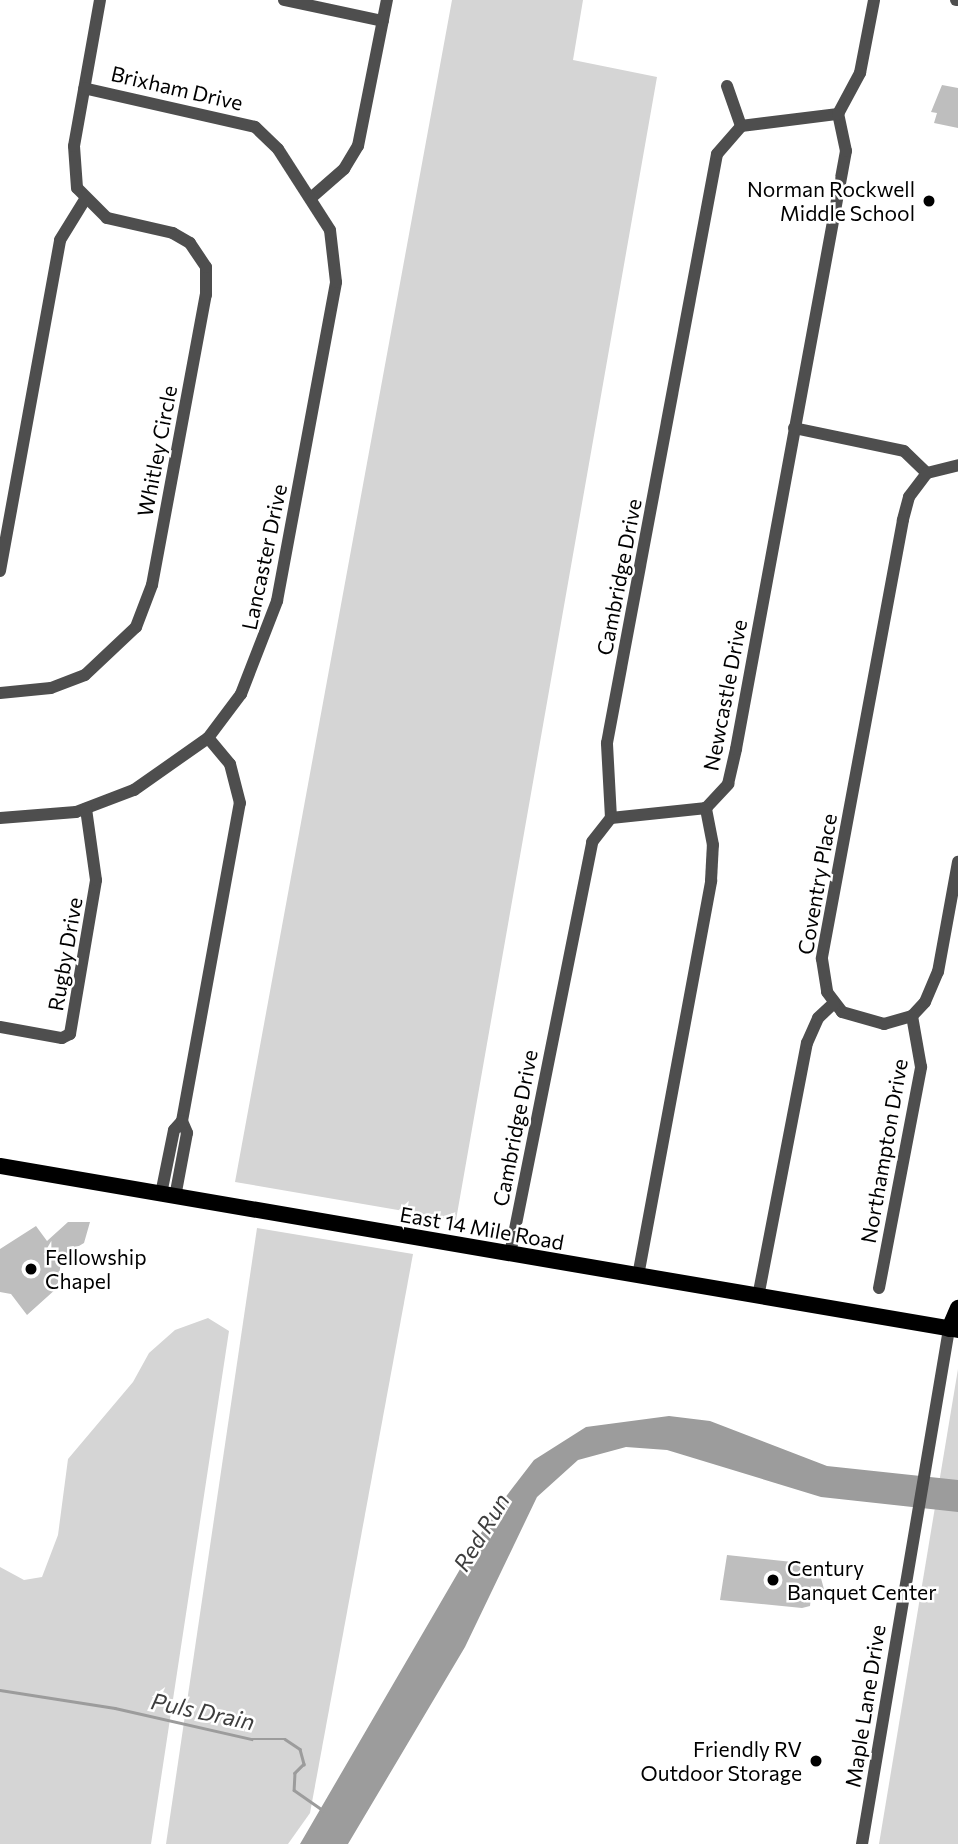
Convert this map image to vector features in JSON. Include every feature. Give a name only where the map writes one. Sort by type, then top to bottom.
[{"type":"main road","name":"East 14 Mile Road","points":[[0,1166],[953,1330]]},
{"type":"main road","points":[[953,1330],[958,1308]]},
{"type":"street","points":[[0,571],[60,240],[84,201],[73,161],[100,0]]},
{"type":"street","points":[[284,0],[383,20]]},
{"type":"street","points":[[312,197],[344,169],[358,146],[387,0]]},
{"type":"street","points":[[727,86],[741,126],[838,114],[860,74],[874,0]]},
{"type":"street","name":"Brixham Drive","points":[[84,88],[255,127],[312,197]]},
{"type":"street","name":"Newcastle Drive","points":[[706,808],[731,775],[846,151],[838,114]]},
{"type":"street","name":"Cambridge Drive","points":[[510,1254],[592,842],[611,818],[607,743],[712,182],[719,148],[741,126]]},
{"type":"street","name":"Lancaster Drive","points":[[0,818],[86,809],[154,779],[208,738],[249,679],[277,601],[336,282],[334,239],[312,197]]},
{"type":"street","name":"Whitley Circle","points":[[0,693],[51,688],[85,675],[136,626],[152,585],[206,295],[206,267],[190,243],[173,233],[107,218],[84,201]]},
{"type":"street","points":[[794,428],[904,451],[927,473],[958,465]]},
{"type":"street","name":"Coventry Place","points":[[833,1004],[824,984],[822,959],[903,520],[909,497],[927,473]]},
{"type":"street","points":[[168,1195],[187,1133],[183,1121],[240,803],[230,764],[208,738]]},
{"type":"street","points":[[611,818],[706,808],[713,845],[712,881],[638,1276]]},
{"type":"street","name":"Rugby Drive","points":[[0,1027],[62,1038],[69,1034],[96,890],[86,809]]},
{"type":"street","points":[[758,1297],[807,1043],[818,1018],[833,1004],[850,1017],[875,1023],[912,1016],[934,984],[958,862]]},
{"type":"street","name":"Northampton Drive","points":[[878,1288],[921,1067],[912,1016]]},
{"type":"street","name":"Maple Lane Drive","points":[[862,1844],[925,1449],[953,1330]]},
{"type":"shaded area","points":[[452,0],[583,0],[573,60],[657,77],[456,1220],[235,1182]]},
{"type":"shaded area","points":[[257,1228],[413,1254],[310,1813],[288,1844],[166,1844]]},
{"type":"shaded area","points":[[208,1318],[229,1331],[151,1844],[0,1844],[0,1567],[24,1580],[42,1577],[58,1535],[68,1459],[133,1382],[149,1353],[175,1330]]},
{"type":"shaded area","points":[[958,1369],[958,1844],[879,1844],[952,1405]]},
{"type":"shaded area","name":"Red Run","points":[[669,1416],[710,1421],[827,1466],[958,1480],[958,1512],[821,1497],[667,1450],[626,1447],[578,1460],[537,1497],[465,1647],[348,1844],[300,1844],[491,1516],[534,1460],[586,1427]]},
{"type":"building","points":[[942,85],[958,88],[958,128],[934,123],[937,113],[931,112]]},
{"type":"building","name":"Fellowship Chapel","points":[[68,1222],[90,1222],[84,1243],[62,1256],[57,1288],[27,1315],[11,1294],[0,1292],[0,1249],[36,1226],[47,1241]]},
{"type":"building","name":"Century Banquet Center","points":[[727,1555],[802,1563],[804,1570],[818,1567],[825,1593],[811,1597],[810,1606],[802,1608],[720,1600]]},
{"type":"waterway","name":"Puls Drain","points":[[0,1690],[115,1708],[252,1739],[285,1739],[300,1749],[304,1764],[295,1773],[294,1790],[323,1810]]},
{"type":"place","name":"Norman Rockwell Middle School","points":[[929,201]]},
{"type":"place","name":"Fellowship Chapel","points":[[31,1269]]},
{"type":"place","name":"Century Banquet Center","points":[[773,1580]]},
{"type":"place","name":"Friendly RV Outdoor Storage","points":[[816,1761]]}]
